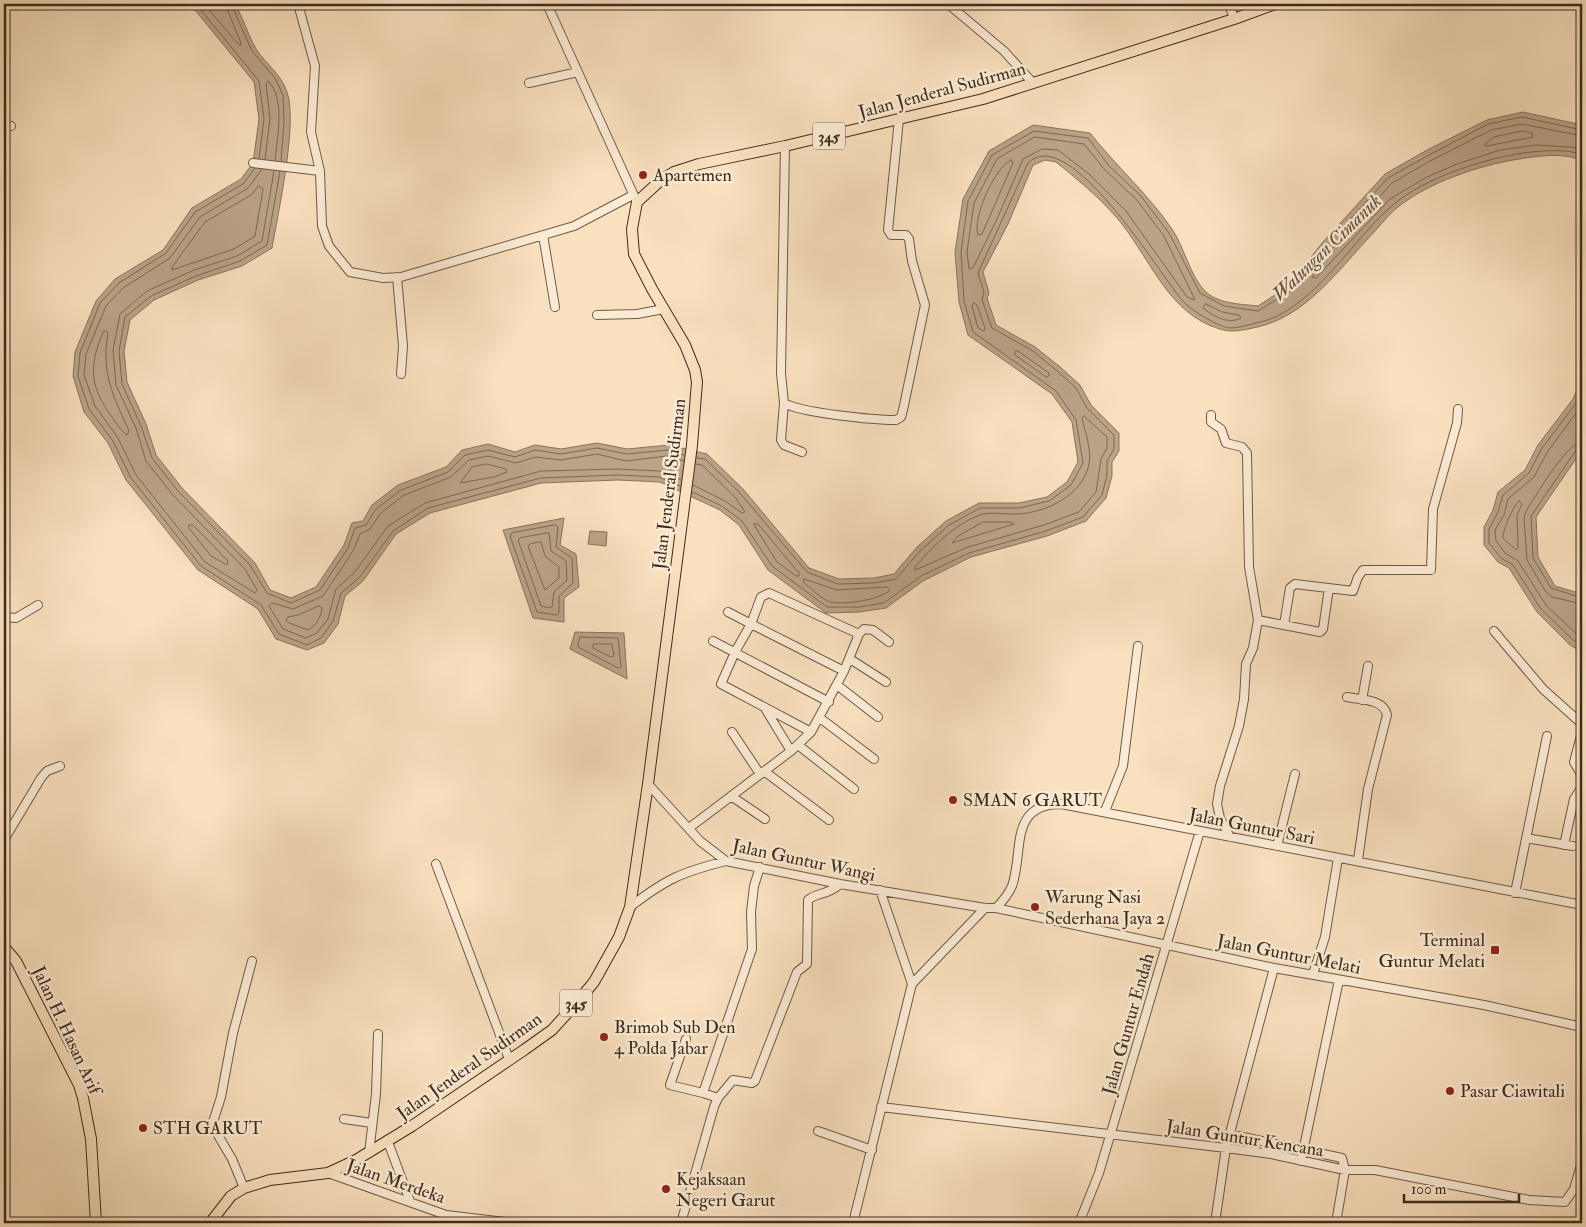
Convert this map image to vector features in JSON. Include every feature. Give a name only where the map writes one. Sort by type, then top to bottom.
[{"type":"main road","name":"Jalan Jenderal Sudirman","points":[[210,1223],[231,1196],[244,1188],[270,1180],[328,1173],[369,1153],[552,1030],[594,982],[619,937],[630,907],[648,784],[692,444],[697,382],[695,370],[676,328],[634,254],[632,229],[635,198],[674,172],[699,164],[785,146],[983,99],[1234,19],[1275,4]]},
{"type":"main road","name":"Jalan H. Hasan Arif","points":[[4,947],[16,961],[79,1085],[87,1112],[91,1139],[96,1223]]},
{"type":"street","points":[[298,4],[315,66],[311,132],[320,171],[322,226],[326,241],[336,257],[350,272],[374,277],[397,278],[574,226],[635,198],[547,4]]},
{"type":"street","points":[[948,4],[1004,52],[1033,82]]},
{"type":"street","points":[[1229,4],[1234,19]]},
{"type":"street","points":[[529,83],[578,72]]},
{"type":"street","points":[[784,403],[795,407],[845,416],[889,420],[901,418],[925,305],[912,261],[910,239],[906,235],[891,235],[888,230],[899,119]]},
{"type":"street","points":[[785,146],[781,373],[784,403],[781,440],[784,445],[802,452]]},
{"type":"street","points":[[253,163],[320,171]]},
{"type":"street","points":[[543,235],[555,307]]},
{"type":"street","points":[[397,278],[403,346],[401,374]]},
{"type":"street","points":[[597,315],[637,314],[664,309]]},
{"type":"street","points":[[1284,625],[1287,602],[1292,585],[1354,591],[1358,577],[1363,570],[1430,570],[1433,510],[1457,423],[1458,409]]},
{"type":"street","points":[[1211,415],[1211,422],[1220,429],[1226,443],[1242,447],[1247,453],[1249,568],[1258,620],[1253,648],[1246,664],[1244,699],[1238,726],[1220,786],[1218,804],[1220,818],[1230,837]]},
{"type":"street","points":[[1258,620],[1308,631],[1322,631],[1329,588]]},
{"type":"street","points":[[811,732],[721,684],[735,652],[751,624],[761,597],[770,593],[859,634]]},
{"type":"street","points":[[4,617],[16,618],[38,605]]},
{"type":"street","points":[[728,612],[844,671]]},
{"type":"street","points":[[688,828],[791,752],[811,732],[829,702],[859,634],[864,629],[870,629],[889,642]]},
{"type":"street","points":[[1494,631],[1543,689],[1582,724]]},
{"type":"street","points":[[713,641],[829,702]]},
{"type":"street","points":[[1105,811],[1123,766],[1138,646]]},
{"type":"street","points":[[850,658],[886,682]]},
{"type":"street","points":[[1362,700],[1368,666]]},
{"type":"street","points":[[837,686],[878,717]]},
{"type":"street","points":[[1347,698],[1380,704],[1388,715],[1368,789],[1358,860]]},
{"type":"street","points":[[765,709],[791,752]]},
{"type":"street","points":[[820,718],[874,758]]},
{"type":"street","points":[[732,732],[762,772],[829,820]]},
{"type":"street","points":[[1582,732],[1574,762],[1582,776]]},
{"type":"street","points":[[1515,893],[1547,736]]},
{"type":"street","points":[[4,742],[4,748]]},
{"type":"street","points":[[798,745],[854,789]]},
{"type":"street","points":[[4,840],[41,778],[47,771],[60,766]]},
{"type":"street","points":[[1277,846],[1296,774]]},
{"type":"street","name":"Jalan Guntur Wangi","points":[[648,784],[712,852],[726,861],[840,884],[880,890],[912,984]]},
{"type":"street","points":[[1564,845],[1574,798],[1582,787]]},
{"type":"street","points":[[730,796],[765,819]]},
{"type":"street","name":"Jalan Guntur Sari","points":[[996,908],[1012,887],[1021,829],[1028,817],[1039,807],[1051,804],[1105,811],[1582,905]]},
{"type":"street","name":"Jalan Guntur Endah","points":[[1078,1223],[1096,1182],[1111,1134],[1200,831]]},
{"type":"street","points":[[1526,838],[1573,846]]},
{"type":"street","points":[[1313,974],[1324,937],[1338,858]]},
{"type":"street","points":[[630,907],[657,886],[688,870],[726,861]]},
{"type":"street","points":[[436,864],[509,1059]]},
{"type":"street","points":[[703,1094],[752,949],[751,912],[754,886],[760,867]]},
{"type":"street","points":[[681,1223],[718,1098],[733,1080],[752,1083],[755,1081],[797,972],[808,964],[808,900],[831,892],[840,884]]},
{"type":"street","points":[[880,890],[985,908],[996,908]]},
{"type":"street","points":[[853,1223],[912,984],[985,908]]},
{"type":"street","name":"Jalan Guntur Melati","points":[[996,908],[1274,968],[1484,1006],[1582,1026]]},
{"type":"street","points":[[244,1188],[232,1158],[212,1125],[222,1097],[233,1033],[252,960]]},
{"type":"street","points":[[1215,1223],[1229,1134],[1274,968]]},
{"type":"street","points":[[1301,1161],[1339,980]]},
{"type":"street","points":[[369,1153],[376,1094],[378,1034]]},
{"type":"street","points":[[686,1039],[670,1085],[718,1098]]},
{"type":"street","name":"Jalan Guntur Kencana","points":[[881,1107],[1226,1148],[1345,1170],[1375,1170],[1504,1196],[1556,1202],[1565,1202],[1570,1197],[1581,1170]]},
{"type":"street","points":[[344,1119],[372,1122]]},
{"type":"street","points":[[818,1131],[872,1150]]},
{"type":"street","points":[[1229,1134],[1341,1157],[1345,1170],[1336,1223]]},
{"type":"street","points":[[388,1142],[410,1202]]},
{"type":"street","points":[[1581,1170],[1582,1162]]},
{"type":"street","name":"Jalan Merdeka","points":[[328,1173],[446,1215],[514,1223]]},
{"type":"water","name":"Walungan Cimanuk","points":[[190,4],[235,4],[256,49],[277,74],[287,92],[290,106],[289,146],[286,168],[272,248],[242,266],[198,280],[154,300],[130,320],[124,351],[127,382],[146,424],[156,455],[182,488],[255,563],[270,590],[291,598],[316,587],[344,545],[352,523],[363,521],[372,505],[398,485],[446,467],[462,450],[488,444],[515,452],[535,445],[561,449],[597,443],[627,449],[669,445],[707,454],[743,489],[809,568],[839,579],[874,578],[894,574],[917,547],[946,521],[979,503],[1019,503],[1047,497],[1067,482],[1078,462],[1072,422],[1052,394],[968,335],[959,302],[955,252],[963,199],[989,151],[1033,125],[1090,133],[1163,216],[1180,243],[1195,277],[1204,290],[1209,295],[1222,301],[1258,306],[1287,287],[1323,242],[1385,174],[1427,150],[1487,120],[1523,112],[1582,125],[1582,161],[1568,156],[1526,158],[1472,170],[1440,182],[1410,198],[1395,209],[1321,289],[1290,314],[1253,328],[1231,331],[1209,325],[1180,305],[1168,292],[1128,232],[1110,210],[1088,188],[1056,162],[1045,160],[1033,165],[1008,224],[983,272],[989,293],[987,298],[996,325],[1035,347],[1059,366],[1080,385],[1091,405],[1119,433],[1119,451],[1112,462],[1112,476],[1106,498],[1086,521],[1047,536],[971,557],[923,581],[886,608],[859,612],[826,613],[768,570],[739,525],[720,510],[660,482],[618,480],[541,483],[430,513],[396,534],[363,581],[345,596],[338,624],[324,643],[307,650],[276,639],[258,609],[198,570],[126,480],[108,443],[84,412],[73,376],[75,352],[96,301],[115,279],[163,250],[192,208],[241,179],[253,163],[259,119],[254,82]]},
{"type":"water","points":[[1582,379],[1582,450],[1536,517],[1538,557],[1555,586],[1582,594],[1582,652],[1570,645],[1537,612],[1509,568],[1498,562],[1484,545],[1484,527],[1493,510],[1498,492],[1525,470],[1538,445],[1573,399]]},
{"type":"water","points":[[564,518],[560,545],[576,554],[579,587],[564,598],[564,622],[533,618],[503,530]]},
{"type":"water","points":[[590,531],[607,532],[606,546],[588,544]]},
{"type":"water","points":[[575,632],[624,633],[627,679],[570,649]]},
{"type":"place","name":"Apartemen","points":[[643,175]]},
{"type":"place","name":"SMAN 6 GARUT","points":[[953,800]]},
{"type":"place","name":"Warung Nasi Sederhana Jaya 2","points":[[1035,907]]},
{"type":"place","name":"Terminal Guntur Melati","points":[[1495,950]]},
{"type":"place","name":"Brimob Sub Den 4 Polda Jabar","points":[[604,1037]]},
{"type":"place","name":"Pasar Ciawitali","points":[[1450,1091]]},
{"type":"place","name":"STH GARUT","points":[[143,1128]]},
{"type":"place","name":"Kejaksaan Negeri Garut","points":[[666,1189]]}]
